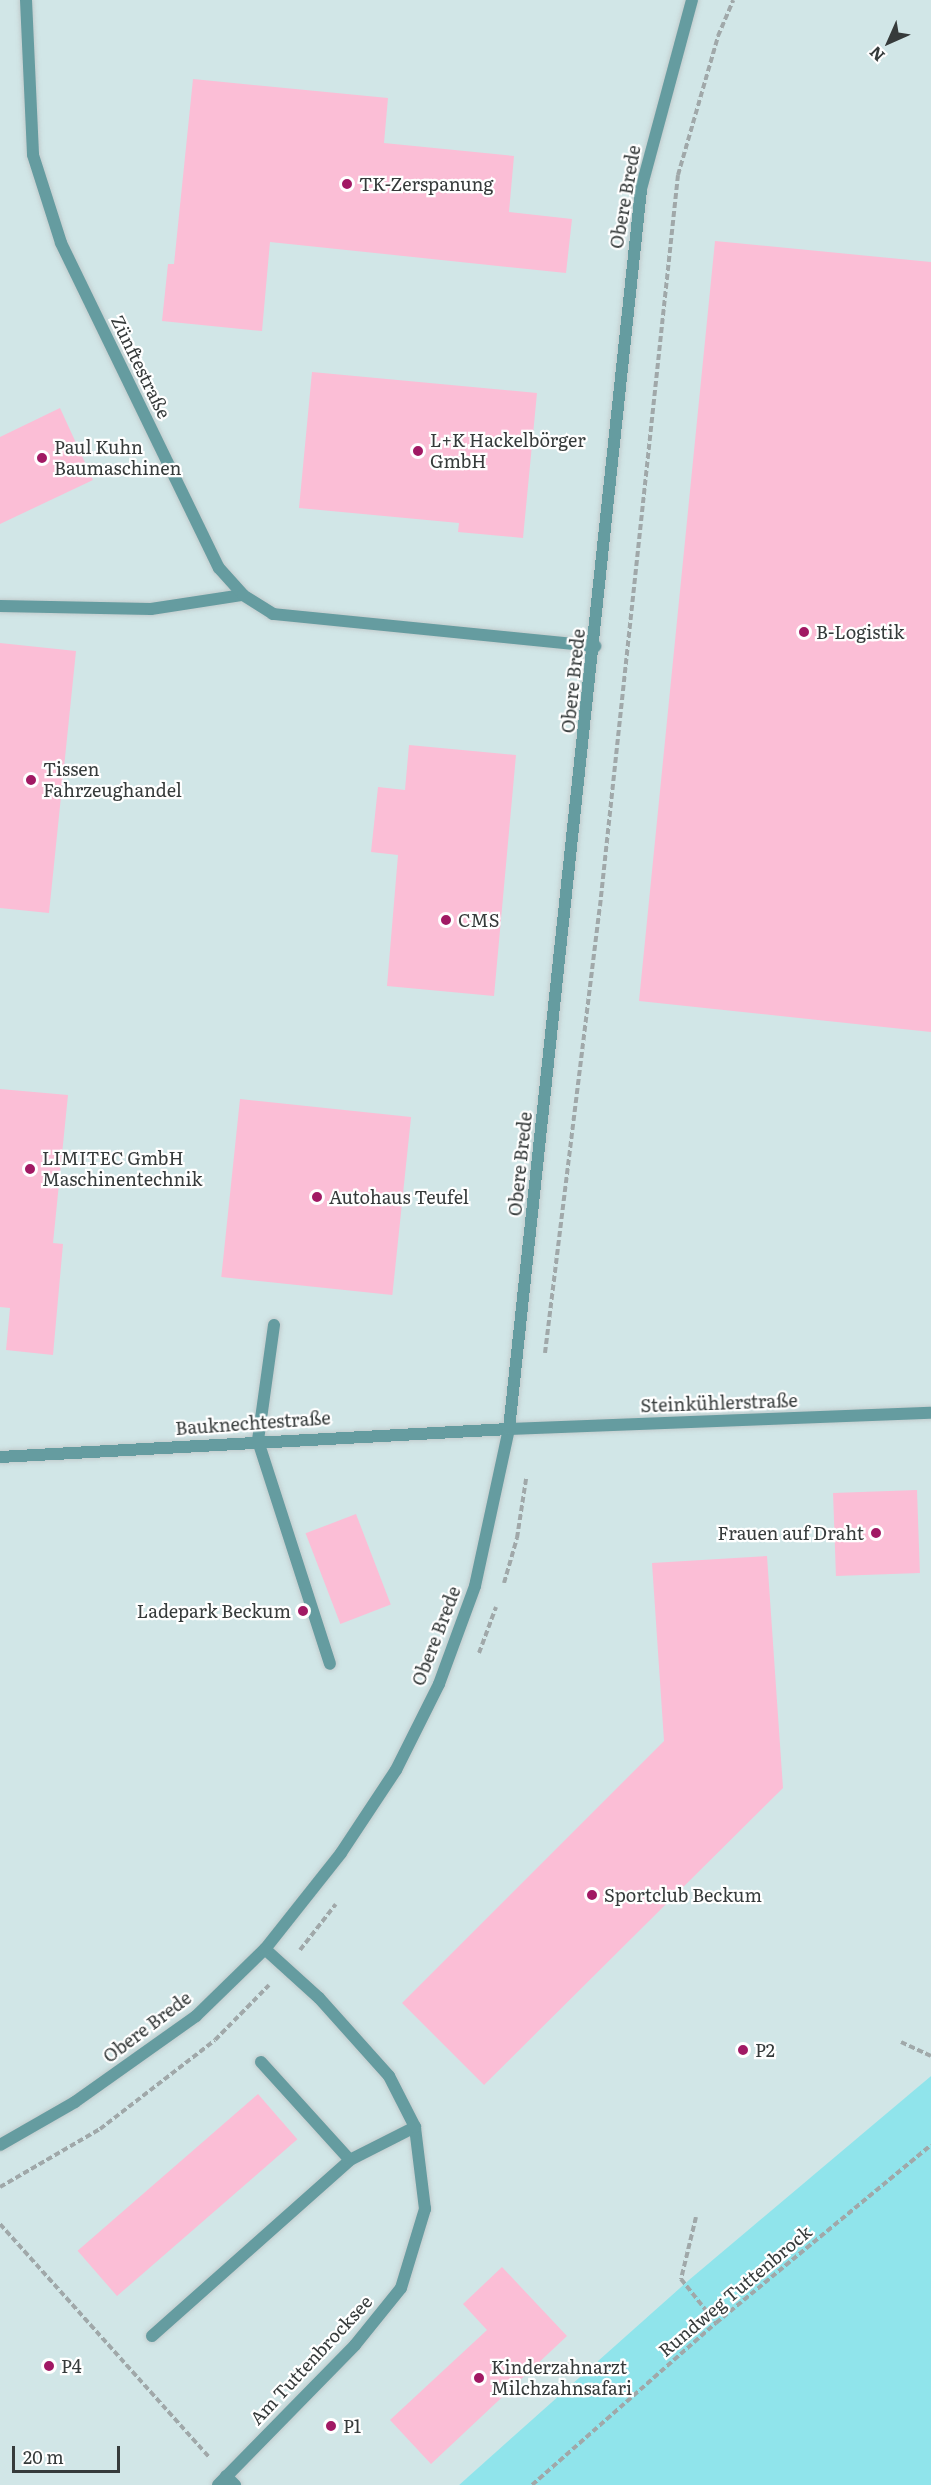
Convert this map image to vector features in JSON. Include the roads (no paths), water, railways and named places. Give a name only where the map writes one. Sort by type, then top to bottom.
[{"type":"street","name":"Zünftestraße","points":[[26,0],[33,155],[61,243],[219,568],[243,595],[273,614],[595,646]]},
{"type":"street","name":"Obere Brede","points":[[0,2145],[75,2102],[196,2016],[265,1949],[372,1807],[439,1684],[475,1586],[509,1429],[595,646],[624,322],[641,189],[692,0]]},
{"type":"street","points":[[0,606],[151,609],[243,595]]},
{"type":"street","points":[[274,1325],[258,1441],[330,1664]]},
{"type":"street","name":"Steinkühlerstraße","points":[[509,1429],[931,1413]]},
{"type":"street","name":"Bauknechtestraße","points":[[0,1457],[258,1441],[509,1429]]},
{"type":"street","name":"Am Tuttenbrocksee","points":[[226,2482],[355,2345],[401,2288],[425,2209],[415,2127],[389,2076],[265,1949]]},
{"type":"street","points":[[261,2062],[350,2160]]},
{"type":"street","points":[[152,2337],[350,2160],[415,2127]]},
{"type":"place","name":"TK-Zerspanung","points":[[347,184]]},
{"type":"place","name":"L+K Hackelbörger GmbH","points":[[418,451]]},
{"type":"place","name":"Paul Kuhn Baumaschinen","points":[[42,458]]},
{"type":"place","name":"B-Logistik","points":[[804,632]]},
{"type":"place","name":"Tissen Fahrzeughandel","points":[[31,780]]},
{"type":"place","name":"CMS","points":[[446,920]]},
{"type":"place","name":"LIMITEC GmbH Maschinentechnik","points":[[30,1169]]},
{"type":"place","name":"Autohaus Teufel","points":[[317,1197]]},
{"type":"place","name":"Frauen auf Draht","points":[[876,1533]]},
{"type":"place","name":"Ladepark Beckum","points":[[303,1611]]},
{"type":"place","name":"Sportclub Beckum","points":[[592,1895]]},
{"type":"place","name":"P2","points":[[743,2050]]},
{"type":"place","name":"P4","points":[[49,2366]]},
{"type":"place","name":"Kinderzahnarzt Milchzahnsafari","points":[[479,2378]]},
{"type":"place","name":"P1","points":[[331,2426]]}]
